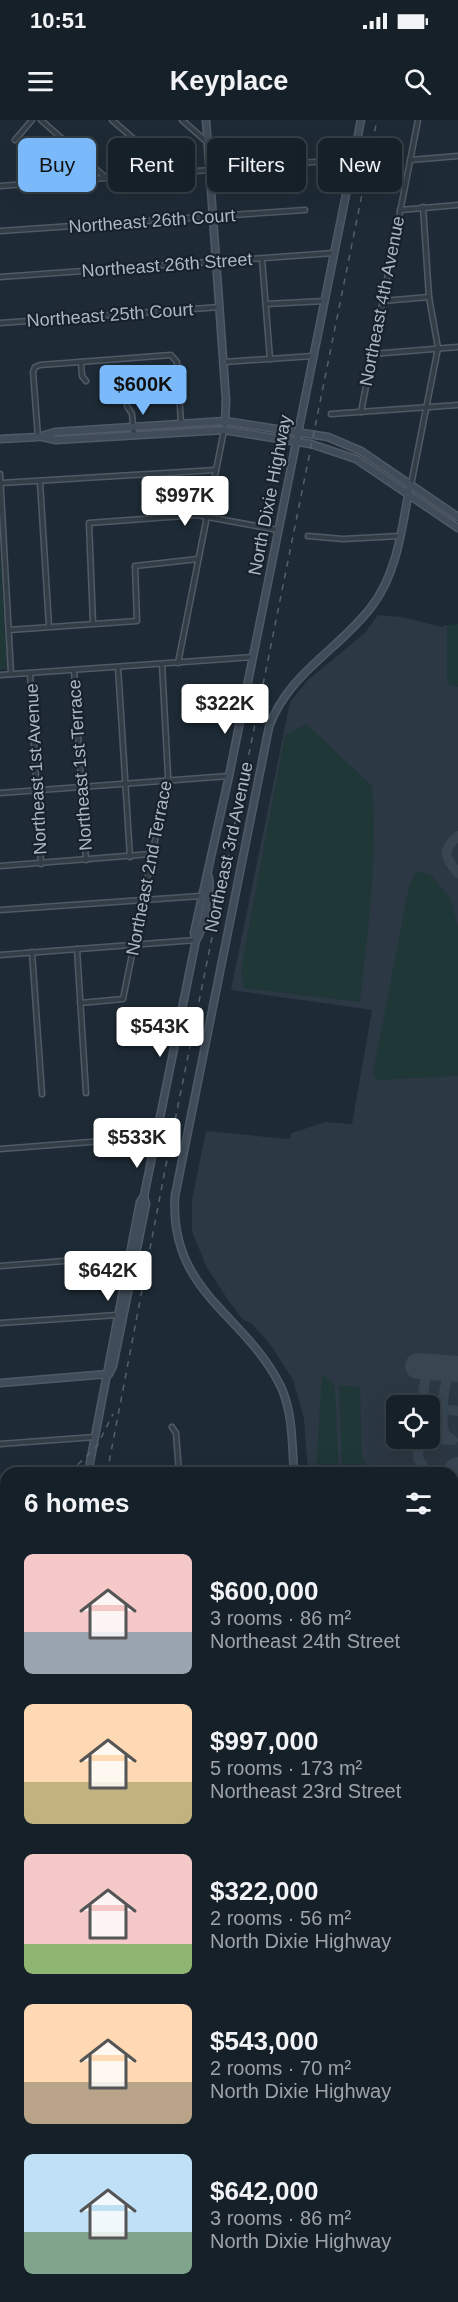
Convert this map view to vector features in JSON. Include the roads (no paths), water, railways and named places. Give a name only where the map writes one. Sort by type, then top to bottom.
[{"type":"main road","points":[[206,120],[208,138]]},
{"type":"main road","name":"North Dixie Highway","points":[[357,138],[361,120]]},
{"type":"main road","points":[[211,192],[224,362],[224,430]]},
{"type":"main road","name":"North Dixie Highway","points":[[196,940],[194,933],[201,896],[208,875],[229,776],[346,192]]},
{"type":"main road","points":[[38,437],[55,432],[225,421],[298,431],[344,442],[458,517]]},
{"type":"main road","points":[[0,439],[38,437],[56,440],[224,430],[327,447],[356,459],[458,528]]},
{"type":"main road","name":"Northeast 3rd Avenue","points":[[294,1467],[290,1419],[282,1389],[256,1349],[210,1301],[195,1280],[184,1256],[177,1230],[175,1205],[188,1123],[269,727],[285,693],[298,676],[362,620],[380,595],[389,577],[410,485]]},
{"type":"main road","name":"North Dixie Highway","points":[[89,1467],[108,1374],[107,1365],[140,1203],[144,1196],[196,940],[200,935],[211,880],[208,875]]},
{"type":"main road","name":"North Dixie Highway","points":[[108,1374],[113,1366],[137,1250],[146,1203],[144,1196]]},
{"type":"main road","points":[[0,1383],[108,1374]]},
{"type":"street","points":[[15,140],[32,120]]},
{"type":"street","points":[[41,120],[106,177]]},
{"type":"street","points":[[112,120],[133,138]]},
{"type":"street","points":[[182,120],[207,141]]},
{"type":"street","name":"Northeast 4th Avenue","points":[[361,412],[418,120]]},
{"type":"street","points":[[410,160],[458,156]]},
{"type":"street","points":[[0,186],[106,177]]},
{"type":"street","points":[[400,210],[458,205]]},
{"type":"street","points":[[410,485],[438,348],[429,297],[423,207]]},
{"type":"street","name":"Northeast 26th Court","points":[[0,231],[305,210]]},
{"type":"street","name":"Northeast 26th Street","points":[[0,277],[334,253]]},
{"type":"street","points":[[262,259],[270,359]]},
{"type":"street","points":[[382,301],[429,297]]},
{"type":"street","points":[[266,304],[324,301]]},
{"type":"street","name":"Northeast 25th Court","points":[[0,323],[220,307]]},
{"type":"street","points":[[372,354],[458,346]]},
{"type":"street","points":[[38,437],[35,367],[81,362],[171,355],[175,358],[182,423]]},
{"type":"street","points":[[224,362],[313,356]]},
{"type":"street","points":[[81,362],[82,375],[86,381]]},
{"type":"street","points":[[331,414],[458,405]]},
{"type":"street","points":[[127,406],[132,414],[134,435]]},
{"type":"street","points":[[177,663],[224,430]]},
{"type":"street","points":[[1,483],[216,470]]},
{"type":"street","points":[[0,474],[12,675]]},
{"type":"street","points":[[40,482],[49,626]]},
{"type":"street","points":[[93,623],[89,523],[207,516],[278,530]]},
{"type":"street","points":[[308,536],[343,539],[400,536]]},
{"type":"street","points":[[9,630],[137,621],[135,566],[198,559]]},
{"type":"street","points":[[0,675],[253,657]]},
{"type":"street","name":"Northeast 2nd Terrace","points":[[80,1003],[123,999],[167,780],[162,664]]},
{"type":"street","points":[[118,667],[130,857]]},
{"type":"street","name":"Northeast 1st Terrace","points":[[74,670],[86,860]]},
{"type":"street","name":"Northeast 1st Avenue","points":[[30,673],[41,864]]},
{"type":"street","points":[[0,793],[229,776]]},
{"type":"street","points":[[0,866],[151,854]]},
{"type":"street","points":[[0,910],[201,896]]},
{"type":"street","points":[[0,955],[196,940]]},
{"type":"street","points":[[77,949],[86,1093]]},
{"type":"street","points":[[33,952],[42,1094]]},
{"type":"street","points":[[0,1149],[156,1137]]},
{"type":"street","points":[[0,1266],[129,1256]]},
{"type":"street","points":[[0,1323],[117,1315]]},
{"type":"street","points":[[172,1427],[176,1433],[178,1467]]},
{"type":"street","points":[[0,1444],[96,1436]]},
{"type":"railway","points":[[108,1467],[166,1165],[377,120]]},
{"type":"railway","points":[[75,1467],[97,1446],[113,1414]]}]
